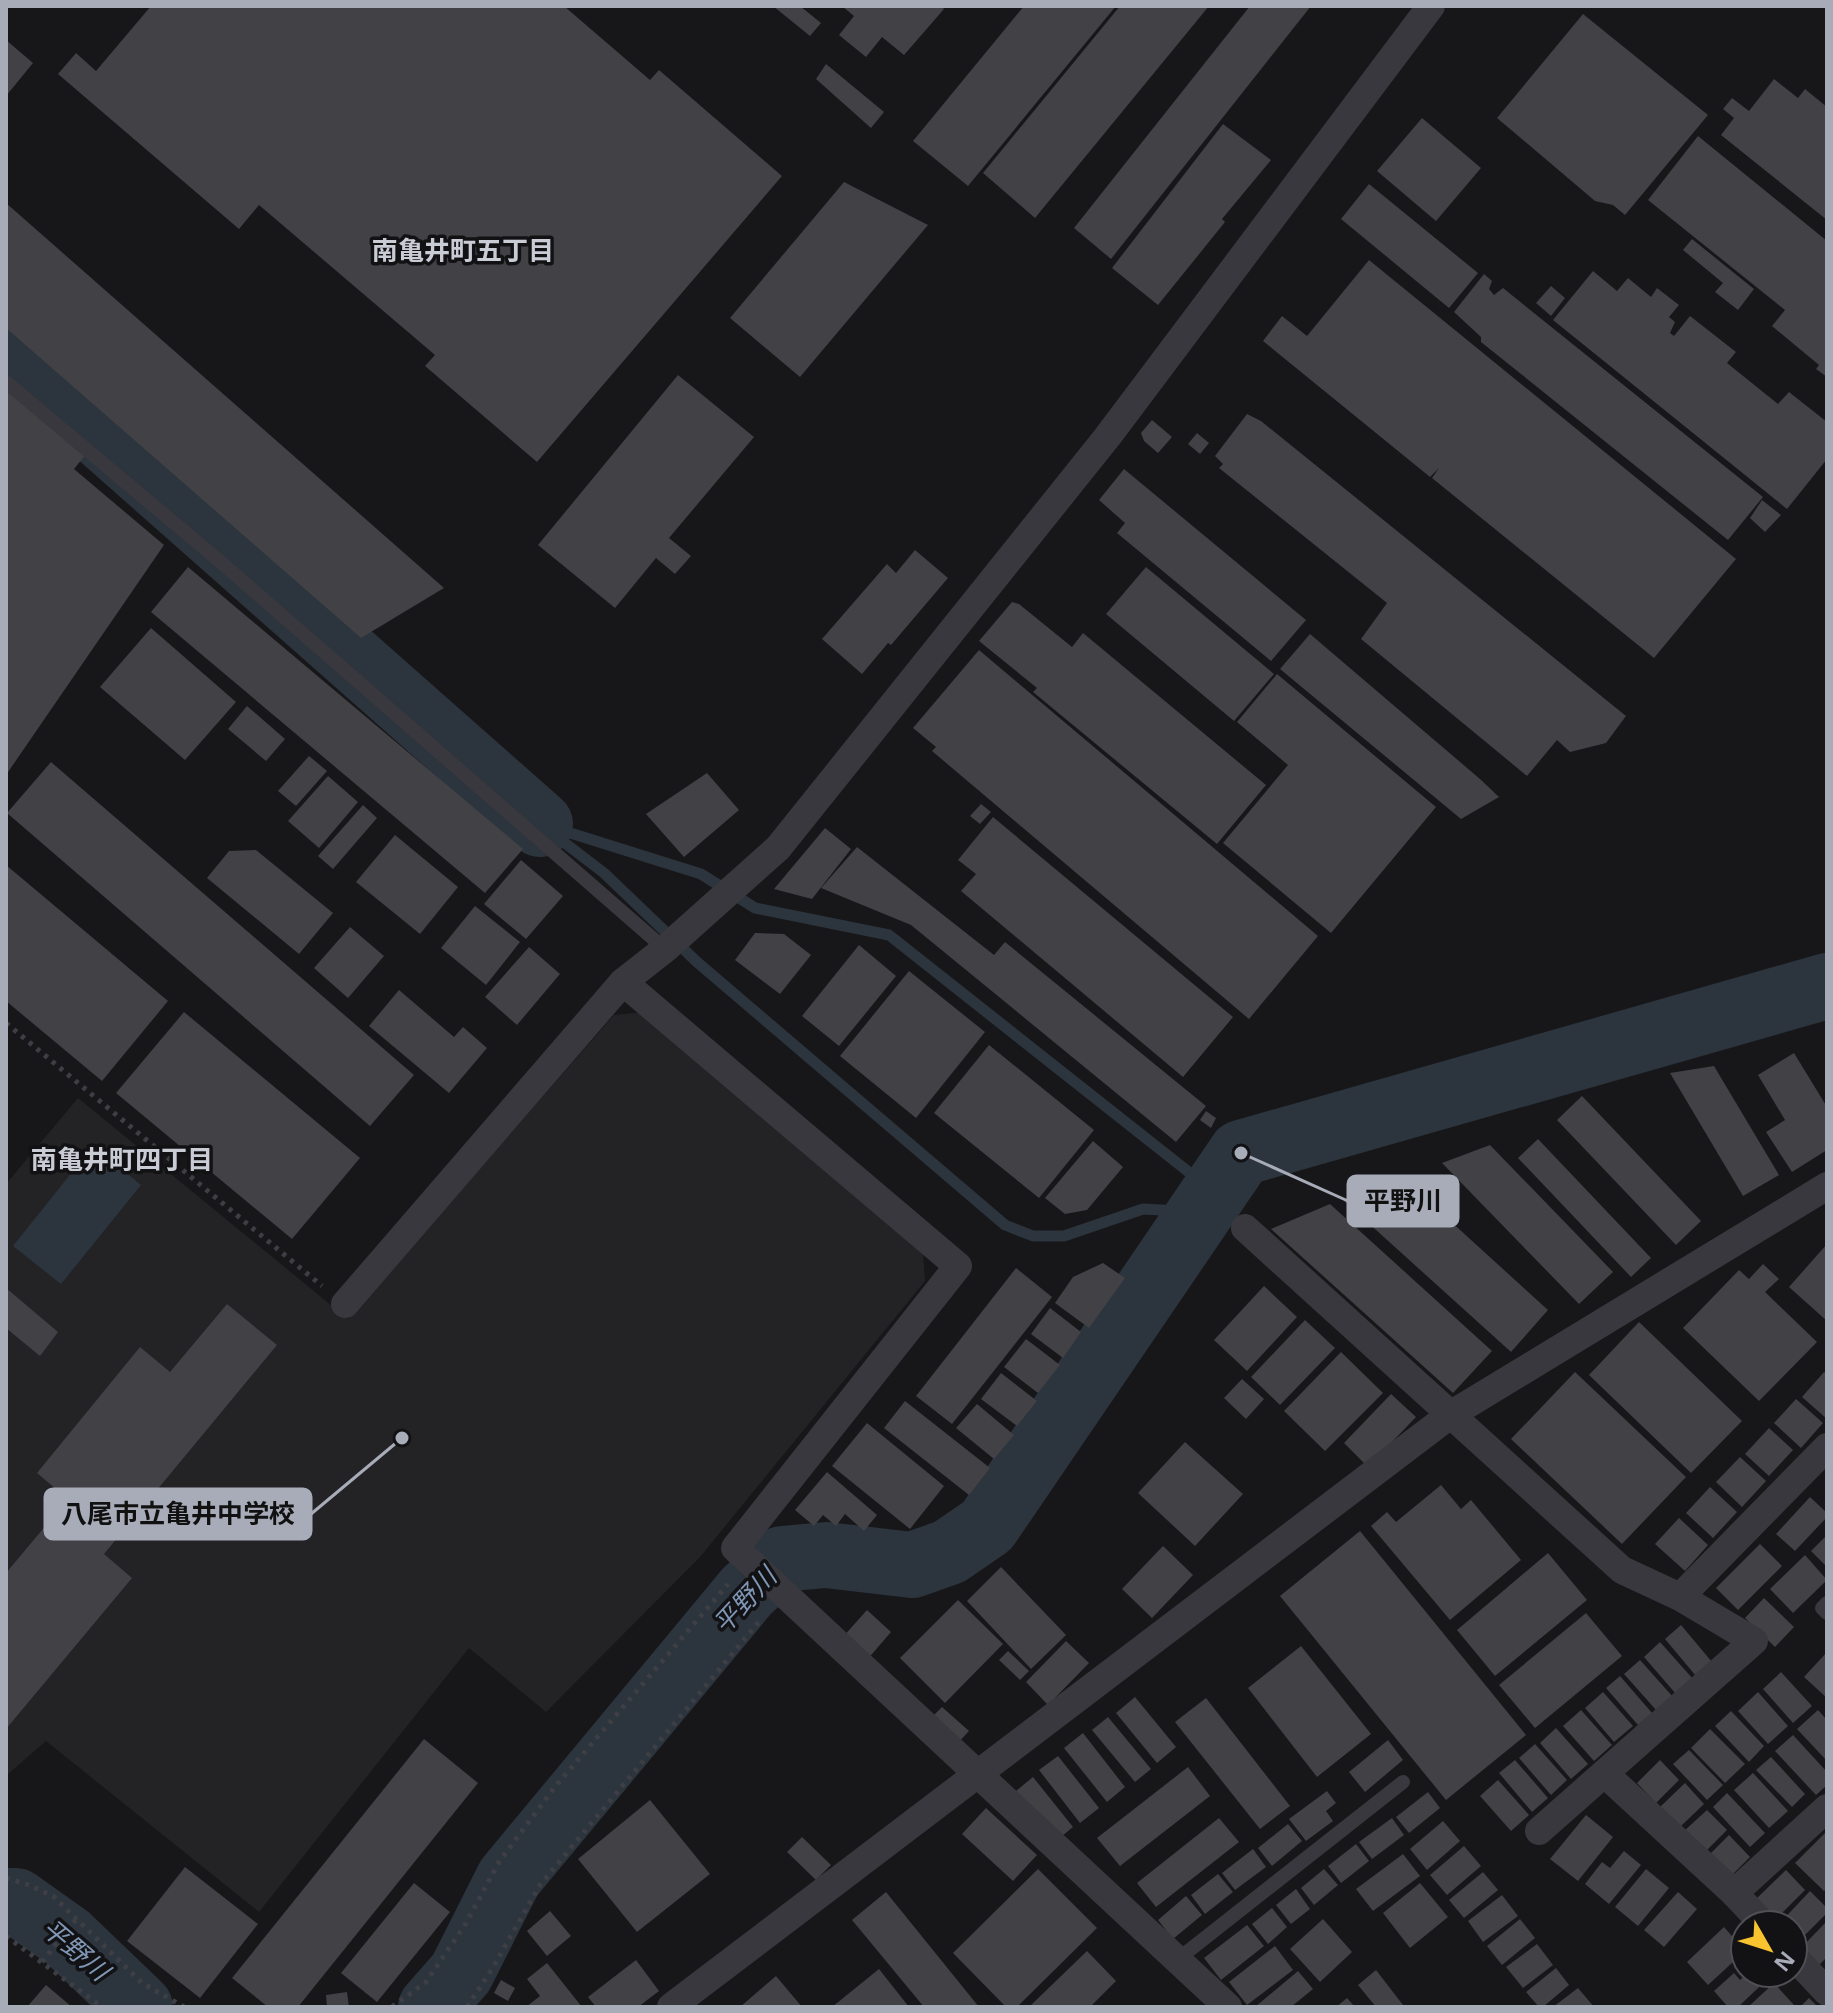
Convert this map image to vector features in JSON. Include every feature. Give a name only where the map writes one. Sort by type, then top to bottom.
[{"type":"street","points":[[345,1304],[623,982],[665,949],[778,848],[1108,436],[1431,6]]},
{"type":"street","points":[[623,982],[958,1266],[735,1548],[1228,2007]]},
{"type":"street","points":[[671,2007],[1450,1415],[1827,1186]]},
{"type":"street","points":[[1245,1228],[1622,1570],[1680,1597],[1754,1641],[1539,1831]]},
{"type":"street","points":[[1680,1597],[1827,1447]]},
{"type":"street","points":[[1605,1774],[1749,1909]]},
{"type":"street","points":[[1734,1893],[1827,1808]]},
{"type":"street","points":[[1809,1973],[1827,1992]]},
{"type":"lane","points":[[6,382],[223,564],[665,949]]},
{"type":"lane","points":[[1827,1603],[1822,1608],[1827,1613]]},
{"type":"lane","points":[[1177,1960],[1403,1782]]},
{"type":"path","points":[[6,1023],[345,1304]]},
{"type":"path","points":[[392,2007],[426,1982],[465,1925],[499,1862],[554,1788],[748,1560]]},
{"type":"path","points":[[467,2007],[540,1885],[766,1613],[789,1598]]},
{"type":"path","points":[[6,1878],[53,1896],[142,1983],[184,2007]]},
{"type":"path","points":[[42,1962],[77,1918]]},
{"type":"path","points":[[6,1936],[102,2007]]},
{"type":"shaded area","points":[[645,1012],[923,1253],[925,1281],[700,1557],[546,1712],[469,1648],[259,1912],[46,1741],[8,1774],[6,1184],[78,1098],[348,1319],[614,1015]]},
{"type":"shaded area","points":[[93,1146],[141,1185],[61,1284],[13,1246]]},
{"type":"building","points":[[151,6],[564,6],[650,80],[659,70],[782,176],[537,462],[425,366],[435,355],[259,205],[239,229],[58,74],[76,53],[96,71]]},
{"type":"building","points":[[773,6],[800,6],[821,23],[810,36]]},
{"type":"building","points":[[842,6],[941,6],[944,9],[904,55],[882,37],[866,57],[839,35],[854,16]]},
{"type":"building","points":[[1024,6],[1116,6],[968,186],[913,141]]},
{"type":"building","points":[[1120,6],[1209,6],[1035,218],[983,173]]},
{"type":"building","points":[[1250,6],[1311,6],[1111,259],[1074,228]]},
{"type":"building","points":[[1583,14],[1708,115],[1625,215],[1613,205],[1595,201],[1497,118]]},
{"type":"building","points":[[6,40],[33,63],[6,96]]},
{"type":"building","points":[[826,64],[884,112],[871,128],[816,79]]},
{"type":"building","points":[[1774,79],[1798,98],[1805,89],[1827,107],[1827,220],[1721,135],[1734,118],[1723,109],[1732,98],[1749,111]]},
{"type":"building","points":[[1422,118],[1481,168],[1436,221],[1377,171]]},
{"type":"building","points":[[1223,124],[1271,160],[1158,305],[1112,268]]},
{"type":"building","points":[[1698,136],[1827,241],[1827,377],[1816,369],[1819,365],[1772,326],[1785,310],[1648,200]]},
{"type":"building","points":[[844,182],[928,225],[800,377],[730,318]]},
{"type":"building","points":[[1369,184],[1478,273],[1449,308],[1341,219]]},
{"type":"building","points":[[6,203],[444,588],[361,638],[6,328]]},
{"type":"building","points":[[1692,239],[1754,289],[1738,310],[1715,292],[1723,283],[1683,250]]},
{"type":"building","points":[[1369,260],[1736,559],[1654,658],[1432,478],[1439,468],[1430,477],[1263,341],[1282,316],[1307,336]]},
{"type":"building","points":[[1593,271],[1617,291],[1628,278],[1651,297],[1657,288],[1679,305],[1669,317],[1675,322],[1670,333],[1674,336],[1690,316],[1736,352],[1727,363],[1778,404],[1789,392],[1827,422],[1827,459],[1787,509],[1553,320]]},
{"type":"building","points":[[1484,274],[1492,281],[1489,289],[1494,295],[1503,288],[1763,497],[1728,540],[1481,342],[1481,337],[1454,312]]},
{"type":"building","points":[[1551,286],[1565,298],[1551,316],[1536,303]]},
{"type":"building","points":[[678,375],[754,437],[669,538],[691,556],[675,574],[656,558],[615,608],[538,545]]},
{"type":"building","points":[[6,385],[87,453],[74,469],[164,545],[6,775]]},
{"type":"building","points":[[1247,414],[1261,421],[1626,716],[1606,743],[1570,752],[1557,740],[1527,776],[1361,639],[1387,603],[1219,468],[1223,464],[1215,456]]},
{"type":"building","points":[[1152,420],[1172,437],[1158,453],[1144,441],[1141,433]]},
{"type":"building","points":[[1197,433],[1209,443],[1200,454],[1188,444]]},
{"type":"building","points":[[1124,469],[1306,620],[1271,661],[1117,533],[1125,523],[1099,500]]},
{"type":"building","points":[[1762,500],[1781,515],[1765,532],[1750,518]]},
{"type":"building","points":[[915,550],[948,578],[862,674],[822,639],[887,564],[896,573]]},
{"type":"building","points":[[188,567],[523,849],[485,893],[151,612]]},
{"type":"building","points":[[1146,567],[1274,674],[1234,721],[1106,614]]},
{"type":"building","points":[[1012,602],[1019,604],[1072,647],[1083,633],[1266,785],[1217,844],[1033,692],[1037,688],[979,641]]},
{"type":"building","points":[[151,628],[236,702],[185,760],[100,687]]},
{"type":"building","points":[[1310,634],[1499,797],[1461,819],[1280,669]]},
{"type":"building","points":[[979,650],[1318,936],[1249,1019],[932,751],[936,747],[913,728]]},
{"type":"building","points":[[1277,674],[1436,807],[1331,933],[1223,843],[1288,765],[1237,722]]},
{"type":"building","points":[[247,706],[285,739],[266,761],[228,729]]},
{"type":"building","points":[[309,756],[327,771],[296,806],[278,791]]},
{"type":"building","points":[[51,762],[414,1075],[370,1126],[7,813]]},
{"type":"building","points":[[707,773],[739,810],[684,857],[646,814]]},
{"type":"building","points":[[328,776],[358,802],[319,848],[288,821]]},
{"type":"building","points":[[981,804],[991,812],[980,824],[970,816]]},
{"type":"building","points":[[363,805],[377,818],[333,869],[318,856]]},
{"type":"building","points":[[993,817],[1233,1017],[1183,1077],[961,891],[976,874],[958,860]]},
{"type":"building","points":[[825,828],[851,849],[812,899],[774,889]]},
{"type":"building","points":[[395,835],[458,887],[420,934],[356,882]]},
{"type":"building","points":[[857,847],[994,955],[1005,942],[1206,1106],[1176,1142],[911,925],[821,888]]},
{"type":"building","points":[[256,850],[333,913],[299,954],[207,878],[229,851]]},
{"type":"building","points":[[521,860],[563,896],[526,939],[484,904]]},
{"type":"building","points":[[6,865],[168,1001],[102,1081],[6,1001]]},
{"type":"building","points":[[475,906],[520,942],[486,985],[441,948]]},
{"type":"building","points":[[350,927],[384,956],[348,998],[314,968]]},
{"type":"building","points":[[755,933],[784,934],[811,955],[780,994],[735,960]]},
{"type":"building","points":[[859,945],[896,976],[839,1046],[802,1016]]},
{"type":"building","points":[[529,947],[560,974],[517,1025],[485,997]]},
{"type":"building","points":[[909,971],[985,1032],[916,1118],[840,1056]]},
{"type":"building","points":[[399,990],[454,1037],[463,1027],[487,1048],[449,1093],[369,1026]]},
{"type":"building","points":[[184,1012],[360,1158],[292,1239],[116,1093]]},
{"type":"building","points":[[989,1045],[1094,1130],[1039,1198],[934,1113]]},
{"type":"building","points":[[1794,1053],[1827,1107],[1827,1150],[1792,1172],[1766,1132],[1785,1120],[1758,1075]]},
{"type":"building","points":[[1714,1066],[1779,1175],[1743,1196],[1670,1073]]},
{"type":"building","points":[[1582,1096],[1701,1221],[1676,1245],[1557,1120]]},
{"type":"building","points":[[1206,1111],[1216,1118],[1211,1128],[1200,1120]]},
{"type":"building","points":[[1538,1139],[1651,1258],[1631,1277],[1518,1158]]},
{"type":"building","points":[[1093,1141],[1123,1167],[1087,1210],[1065,1214],[1045,1198]]},
{"type":"building","points":[[1490,1145],[1613,1272],[1579,1304],[1442,1163]]},
{"type":"building","points":[[1363,1179],[1414,1188],[1548,1310],[1511,1352],[1344,1201]]},
{"type":"building","points":[[1330,1204],[1492,1351],[1453,1393],[1271,1229]]},
{"type":"building","points":[[1827,1244],[1827,1321],[1789,1287]]},
{"type":"building","points":[[1103,1263],[1125,1278],[1089,1328],[1055,1303],[1073,1277]]},
{"type":"building","points":[[1763,1264],[1779,1279],[1765,1292],[1817,1342],[1759,1401],[1683,1328],[1739,1270],[1749,1279]]},
{"type":"building","points":[[1016,1268],[1052,1297],[952,1424],[916,1396]]},
{"type":"building","points":[[1264,1286],[1297,1317],[1247,1371],[1214,1340]]},
{"type":"building","points":[[6,1288],[58,1332],[40,1356],[6,1328]]},
{"type":"building","points":[[227,1304],[277,1345],[104,1554],[132,1578],[6,1729],[6,1573],[68,1499],[37,1473],[140,1347],[170,1372]]},
{"type":"building","points":[[1050,1308],[1081,1332],[1063,1358],[1031,1334]]},
{"type":"building","points":[[1305,1320],[1335,1348],[1280,1405],[1251,1377]]},
{"type":"building","points":[[1639,1322],[1742,1421],[1691,1473],[1589,1375]]},
{"type":"building","points":[[1026,1339],[1060,1365],[1038,1393],[1004,1367]]},
{"type":"building","points":[[1341,1352],[1383,1393],[1325,1451],[1284,1411]]},
{"type":"building","points":[[1575,1372],[1686,1477],[1622,1544],[1511,1439]]},
{"type":"building","points":[[1824,1372],[1827,1374],[1827,1419],[1802,1397]]},
{"type":"building","points":[[1001,1373],[1037,1401],[1017,1426],[981,1399]]},
{"type":"building","points":[[1242,1379],[1264,1399],[1246,1419],[1224,1398]]},
{"type":"building","points":[[1391,1394],[1416,1417],[1368,1467],[1344,1443]]},
{"type":"building","points":[[1796,1399],[1823,1423],[1801,1448],[1774,1423]]},
{"type":"building","points":[[905,1401],[990,1468],[969,1495],[884,1428]]},
{"type":"building","points":[[977,1404],[1014,1435],[994,1459],[956,1428]]},
{"type":"building","points":[[867,1423],[944,1486],[910,1529],[832,1466]]},
{"type":"building","points":[[1769,1428],[1793,1450],[1769,1476],[1745,1454]]},
{"type":"building","points":[[1185,1442],[1243,1494],[1195,1546],[1138,1493]]},
{"type":"building","points":[[1740,1457],[1766,1481],[1742,1507],[1716,1482]]},
{"type":"building","points":[[827,1472],[877,1515],[864,1531],[845,1514],[836,1526],[823,1515],[814,1526],[795,1510]]},
{"type":"building","points":[[1441,1485],[1461,1509],[1471,1500],[1521,1560],[1450,1620],[1371,1526],[1387,1512],[1396,1522]]},
{"type":"building","points":[[1710,1487],[1737,1512],[1713,1538],[1686,1513]]},
{"type":"building","points":[[1810,1497],[1827,1513],[1827,1517],[1795,1551],[1776,1534]]},
{"type":"building","points":[[1679,1518],[1708,1545],[1685,1571],[1655,1544]]},
{"type":"building","points":[[1360,1531],[1526,1735],[1446,1800],[1280,1596]]},
{"type":"building","points":[[1827,1535],[1827,1567],[1811,1551]]},
{"type":"building","points":[[1760,1544],[1782,1566],[1738,1610],[1716,1588]]},
{"type":"building","points":[[1163,1546],[1193,1575],[1152,1618],[1122,1589]]},
{"type":"building","points":[[1548,1553],[1587,1600],[1495,1676],[1457,1630]]},
{"type":"building","points":[[1805,1555],[1827,1580],[1793,1613],[1770,1589]]},
{"type":"building","points":[[1001,1567],[1066,1635],[1031,1669],[967,1601]]},
{"type":"building","points":[[1764,1598],[1794,1627],[1775,1647],[1745,1618]]},
{"type":"building","points":[[958,1600],[1003,1644],[945,1703],[900,1658]]},
{"type":"building","points":[[867,1610],[891,1632],[866,1661],[842,1638]]},
{"type":"building","points":[[1586,1613],[1622,1656],[1535,1728],[1499,1685]]},
{"type":"building","points":[[1681,1625],[1712,1662],[1696,1676],[1665,1639]]},
{"type":"building","points":[[1066,1641],[1089,1663],[1048,1705],[1026,1682]]},
{"type":"building","points":[[1660,1642],[1693,1679],[1676,1694],[1644,1657]]},
{"type":"building","points":[[1301,1646],[1371,1734],[1317,1777],[1248,1688]]},
{"type":"building","points":[[1008,1651],[1029,1671],[1020,1680],[999,1660]]},
{"type":"building","points":[[1827,1652],[1827,1698],[1804,1677]]},
{"type":"building","points":[[1640,1660],[1673,1697],[1657,1711],[1624,1674]]},
{"type":"building","points":[[1781,1672],[1812,1706],[1793,1723],[1763,1689]]},
{"type":"building","points":[[1620,1676],[1652,1713],[1638,1725],[1606,1688]]},
{"type":"building","points":[[1603,1692],[1633,1726],[1614,1742],[1585,1708]]},
{"type":"building","points":[[1758,1692],[1788,1726],[1768,1744],[1738,1711]]},
{"type":"building","points":[[1135,1697],[1176,1747],[1157,1763],[1116,1713]]},
{"type":"building","points":[[1206,1698],[1290,1806],[1260,1829],[1175,1722]]},
{"type":"building","points":[[942,1707],[969,1731],[956,1745],[929,1720]]},
{"type":"building","points":[[1581,1710],[1612,1745],[1594,1761],[1563,1726]]},
{"type":"building","points":[[1818,1710],[1827,1720],[1827,1761],[1797,1729]]},
{"type":"building","points":[[1731,1711],[1764,1746],[1749,1762],[1715,1726]]},
{"type":"building","points":[[1108,1717],[1151,1769],[1135,1782],[1092,1730]]},
{"type":"building","points":[[1556,1728],[1588,1764],[1571,1779],[1540,1743]]},
{"type":"building","points":[[1710,1729],[1745,1764],[1725,1783],[1691,1748]]},
{"type":"building","points":[[1083,1733],[1125,1787],[1107,1802],[1064,1748]]},
{"type":"building","points":[[1793,1735],[1827,1772],[1827,1785],[1816,1795],[1775,1751]]},
{"type":"building","points":[[424,1739],[478,1783],[298,2007],[268,2007],[232,1978]]},
{"type":"building","points":[[1388,1740],[1403,1760],[1365,1792],[1349,1772]]},
{"type":"building","points":[[1535,1744],[1567,1780],[1551,1795],[1519,1758]]},
{"type":"building","points":[[1689,1750],[1723,1785],[1707,1800],[1673,1764]]},
{"type":"building","points":[[1058,1756],[1099,1808],[1080,1823],[1039,1770]]},
{"type":"building","points":[[1771,1757],[1805,1794],[1792,1807],[1756,1770]]},
{"type":"building","points":[[1515,1760],[1548,1798],[1532,1812],[1499,1773]]},
{"type":"building","points":[[1660,1760],[1679,1780],[1656,1803],[1637,1783]]},
{"type":"building","points":[[1188,1767],[1210,1796],[1120,1866],[1097,1838]]},
{"type":"building","points":[[1753,1773],[1788,1811],[1769,1828],[1734,1790]]},
{"type":"building","points":[[1033,1777],[1073,1827],[1056,1841],[1016,1791]]},
{"type":"building","points":[[1498,1780],[1529,1815],[1511,1831],[1480,1796]]},
{"type":"building","points":[[1685,1783],[1704,1804],[1680,1827],[1660,1807]]},
{"type":"building","points":[[1327,1791],[1336,1803],[1326,1811],[1333,1821],[1306,1841],[1289,1819]]},
{"type":"building","points":[[1428,1792],[1440,1808],[1409,1833],[1396,1817]]},
{"type":"building","points":[[1727,1793],[1765,1833],[1750,1847],[1713,1807]]},
{"type":"building","points":[[650,1800],[710,1874],[637,1932],[578,1859]]},
{"type":"building","points":[[986,1808],[1037,1855],[1013,1881],[962,1834]]},
{"type":"building","points":[[1707,1810],[1727,1830],[1703,1854],[1683,1832]]},
{"type":"building","points":[[1586,1815],[1613,1837],[1578,1881],[1550,1859]]},
{"type":"building","points":[[1219,1818],[1239,1842],[1156,1907],[1137,1883]]},
{"type":"building","points":[[1392,1818],[1404,1835],[1372,1859],[1359,1842]]},
{"type":"building","points":[[1443,1821],[1460,1841],[1427,1870],[1410,1849]]},
{"type":"building","points":[[1288,1824],[1302,1841],[1272,1866],[1258,1848]]},
{"type":"building","points":[[1827,1831],[1827,1888],[1824,1891],[1795,1863]]},
{"type":"building","points":[[1729,1835],[1750,1857],[1727,1880],[1706,1858]]},
{"type":"building","points":[[802,1837],[831,1865],[816,1880],[787,1852]]},
{"type":"building","points":[[1356,1844],[1369,1861],[1341,1883],[1328,1866]]},
{"type":"building","points":[[1464,1846],[1481,1866],[1447,1895],[1430,1875]]},
{"type":"building","points":[[1253,1849],[1266,1867],[1235,1890],[1222,1873]]},
{"type":"building","points":[[1624,1851],[1641,1865],[1609,1904],[1585,1884],[1602,1862],[1610,1868]]},
{"type":"building","points":[[1403,1854],[1420,1876],[1373,1911],[1356,1889]]},
{"type":"building","points":[[185,1867],[258,1924],[200,1998],[127,1941]]},
{"type":"building","points":[[1038,1869],[1097,1928],[1017,2007],[1006,2007],[953,1953]]},
{"type":"building","points":[[1324,1869],[1338,1885],[1314,1905],[1301,1888]]},
{"type":"building","points":[[1646,1869],[1669,1888],[1638,1926],[1615,1907]]},
{"type":"building","points":[[1786,1870],[1805,1890],[1786,1909],[1766,1909],[1756,1899]]},
{"type":"building","points":[[1483,1872],[1498,1890],[1464,1918],[1449,1900]]},
{"type":"building","points":[[1218,1874],[1233,1892],[1205,1914],[1191,1895]]},
{"type":"building","points":[[414,1883],[450,1912],[377,2002],[341,1973]]},
{"type":"building","points":[[1420,1883],[1448,1917],[1410,1948],[1383,1913]]},
{"type":"building","points":[[1296,1889],[1310,1909],[1291,1924],[1276,1905]]},
{"type":"building","points":[[1810,1891],[1827,1908],[1827,1913],[1809,1931],[1809,1909],[1793,1909]]},
{"type":"building","points":[[886,1892],[979,2007],[924,2007],[852,1920]]},
{"type":"building","points":[[1678,1892],[1697,1909],[1664,1947],[1644,1930]]},
{"type":"building","points":[[1502,1895],[1518,1916],[1483,1942],[1468,1921]]},
{"type":"building","points":[[1186,1896],[1202,1915],[1173,1939],[1158,1920]]},
{"type":"building","points":[[1272,1908],[1287,1927],[1268,1944],[1252,1924]]},
{"type":"building","points":[[550,1911],[571,1936],[547,1956],[527,1931]]},
{"type":"building","points":[[1323,1919],[1352,1952],[1320,1982],[1290,1949]]},
{"type":"building","points":[[1520,1919],[1535,1938],[1502,1965],[1487,1946]]},
{"type":"building","points":[[1827,1921],[1827,1957],[1819,1965],[1809,1956],[1809,1940]]},
{"type":"building","points":[[1247,1925],[1264,1946],[1221,1980],[1204,1958]]},
{"type":"building","points":[[1724,1927],[1729,1933],[1729,1966],[1708,1985],[1687,1962]]},
{"type":"building","points":[[1537,1944],[1553,1965],[1523,1988],[1506,1967]]},
{"type":"building","points":[[1275,1946],[1293,1970],[1247,2005],[1229,1982]]},
{"type":"building","points":[[1087,1951],[1116,1981],[1090,2007],[1029,2007]]},
{"type":"building","points":[[636,1960],[659,1991],[638,2007],[596,2007],[588,1997]]},
{"type":"building","points":[[547,1963],[582,2007],[526,2007],[540,1996],[527,1979]]},
{"type":"building","points":[[1556,1968],[1569,1985],[1539,2007],[1526,1992]]},
{"type":"building","points":[[879,1969],[909,2007],[832,2007]]},
{"type":"building","points":[[1376,1970],[1403,2005],[1401,2007],[1376,2007],[1358,1985]]},
{"type":"building","points":[[1298,1971],[1313,1989],[1291,2007],[1255,2007]]},
{"type":"building","points":[[776,1976],[802,2007],[740,2007]]},
{"type":"building","points":[[1729,1978],[1729,1989],[1757,1989],[1738,2007],[1728,2007],[1714,1991]]},
{"type":"building","points":[[501,1980],[515,1988],[508,2001],[494,1993]]},
{"type":"building","points":[[46,1985],[72,2007],[27,2007]]},
{"type":"building","points":[[1578,1988],[1594,2007],[1553,2007]]},
{"type":"building","points":[[1768,1989],[1779,1989],[1794,2005],[1792,2007],[1748,2007]]},
{"type":"building","points":[[347,1992],[349,2007],[327,2007],[326,1995]]},
{"type":"building","points":[[1347,1998],[1355,2007],[1336,2007]]},
{"type":"building","points":[[1809,1998],[1818,2007],[1800,2007]]},
{"type":"waterway","points":[[6,352],[540,824]]},
{"type":"waterway","points":[[540,824],[604,873],[697,962],[1005,1225],[1033,1236],[1064,1236],[1143,1209],[1199,1212]]},
{"type":"waterway","points":[[548,826],[701,874],[755,908],[889,935],[1214,1192]]},
{"type":"waterway","name":"平野川","points":[[431,2007],[461,1973],[509,1878],[747,1591],[782,1559],[826,1555],[912,1565],[949,1552],[987,1526],[1241,1153],[1827,986]]},
{"type":"waterway","name":"平野川","points":[[6,1901],[16,1901],[68,1938],[140,2007]]},
{"type":"place","name":"平野川","points":[[1241,1153]]},
{"type":"place","name":"八尾市立亀井中学校","points":[[402,1438]]},
{"type":"district","name":"南亀井町五丁目","points":[[463,250]]},
{"type":"district","name":"南亀井町四丁目","points":[[122,1159]]}]
